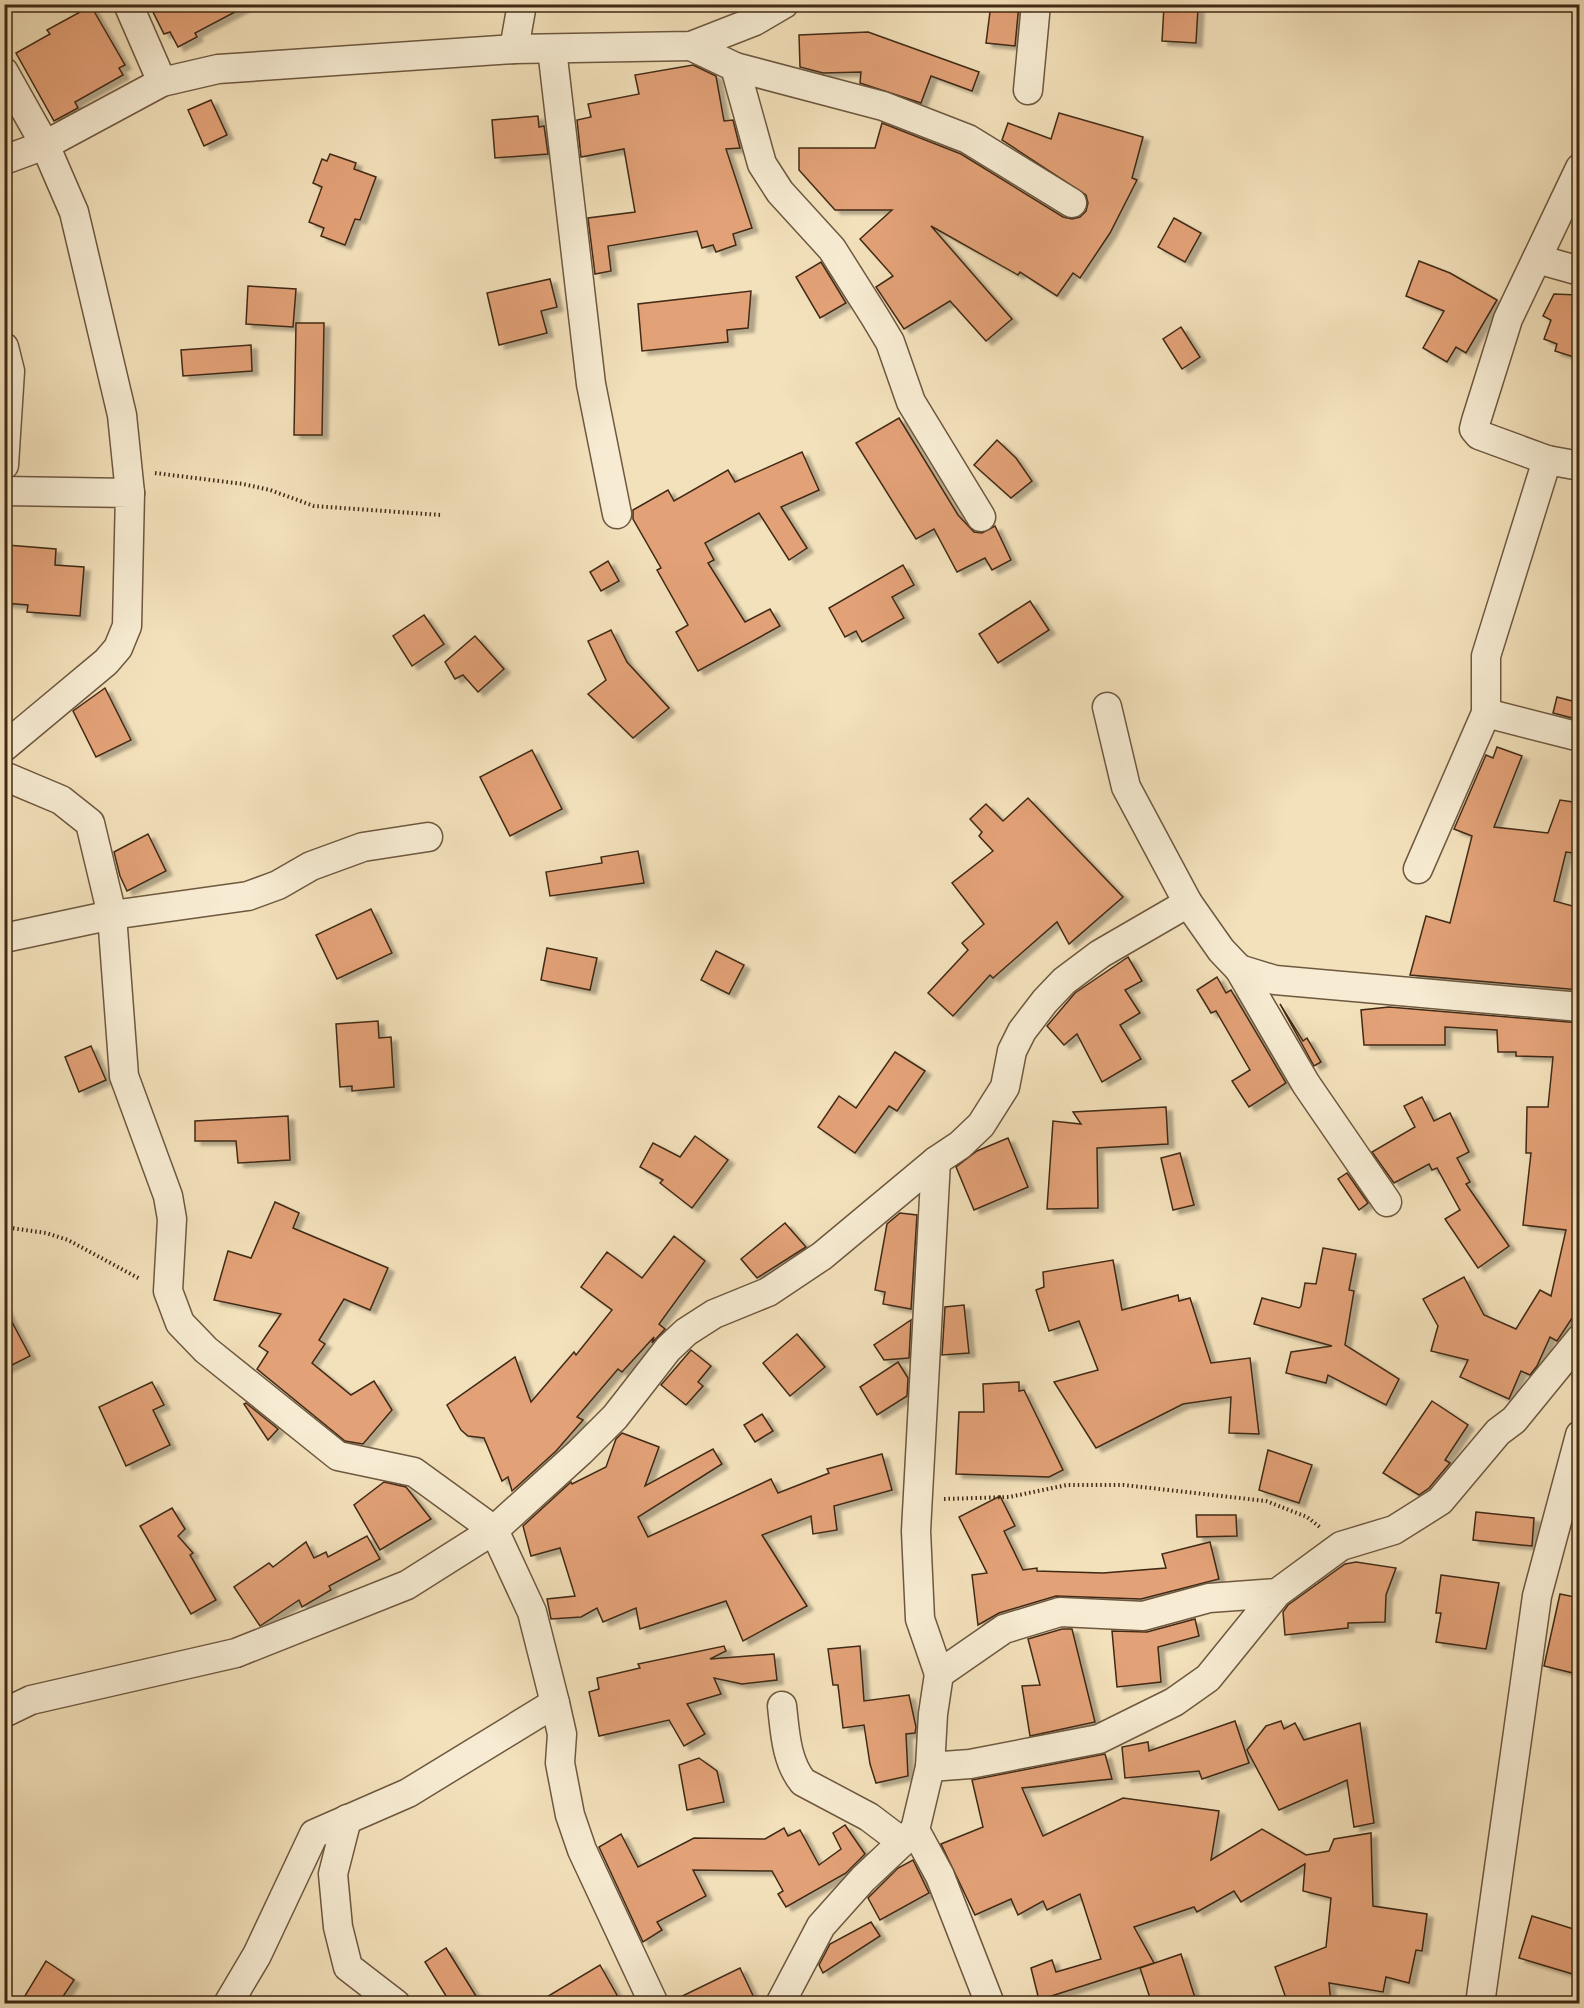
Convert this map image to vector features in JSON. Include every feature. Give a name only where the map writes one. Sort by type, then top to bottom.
[{"type":"street","points":[[128,4],[162,82]]},
{"type":"street","points":[[514,50],[522,4]]},
{"type":"street","points":[[4,160],[45,145],[162,82],[218,69],[514,50],[691,46],[755,21],[784,4]]},
{"type":"street","points":[[1028,90],[1036,4]]},
{"type":"street","points":[[691,46],[735,67],[883,106],[968,138],[1072,203]]},
{"type":"street","points":[[552,49],[591,384],[617,514]]},
{"type":"street","points":[[735,67],[762,164],[780,192],[832,249],[875,317],[890,342],[911,402],[981,517]]},
{"type":"street","points":[[4,72],[45,145],[74,212],[122,415],[130,494],[127,626],[118,648],[106,662],[4,747]]},
{"type":"street","points":[[1580,168],[1508,319],[1474,429],[1479,435],[1547,460],[1580,466]]},
{"type":"street","points":[[1537,259],[1580,271]]},
{"type":"street","points":[[4,347],[10,371],[4,465]]},
{"type":"street","points":[[1418,869],[1486,712],[1486,656],[1547,460]]},
{"type":"street","points":[[4,491],[130,494]]},
{"type":"street","points":[[1107,707],[1126,787],[1188,903],[1221,950],[1239,969],[1306,1084],[1387,1202]]},
{"type":"street","points":[[1486,712],[1580,737]]},
{"type":"street","points":[[4,776],[61,800],[90,823],[112,915],[124,1076],[168,1196],[172,1219],[168,1290],[180,1323],[206,1350],[338,1456],[414,1472],[494,1530],[532,1612],[562,1734],[560,1763],[570,1815],[582,1850],[654,2004]]},
{"type":"street","points":[[4,938],[112,915],[248,896],[278,885],[311,866],[363,847],[428,837]]},
{"type":"street","points":[[4,1713],[31,1700],[236,1653],[407,1585],[494,1530],[615,1417],[668,1349],[686,1332],[714,1314],[768,1292],[822,1256],[936,1161],[960,1145],[981,1125],[1005,1087],[1012,1051],[1022,1031],[1045,1001],[1064,981],[1100,954],[1188,903]]},
{"type":"street","points":[[1239,969],[1275,980],[1580,1007]]},
{"type":"street","points":[[780,2004],[821,1926],[864,1879],[909,1836],[930,1767],[933,1714],[939,1674],[920,1619],[916,1531],[936,1161]]},
{"type":"street","points":[[930,1767],[970,1764],[1099,1738],[1174,1702],[1208,1678],[1277,1593],[1341,1546],[1394,1530],[1440,1501],[1498,1432],[1515,1420],[1580,1339]]},
{"type":"street","points":[[1480,2004],[1537,1596],[1580,1435]]},
{"type":"street","points":[[939,1674],[1004,1629],[1060,1612],[1143,1616],[1209,1598],[1277,1593]]},
{"type":"street","points":[[228,2004],[257,1955],[314,1834],[408,1792],[555,1703]]},
{"type":"street","points":[[782,1706],[788,1748],[796,1774],[803,1782],[909,1836],[940,1876],[990,2004]]},
{"type":"street","points":[[347,1819],[333,1874],[338,1927],[348,1967],[396,2004]]},
{"type":"path","points":[[125,447],[158,475],[243,484],[270,490],[314,506],[441,515]]},
{"type":"path","points":[[4,1227],[46,1233],[68,1240],[153,1287],[168,1290]]},
{"type":"path","points":[[918,1495],[935,1499],[1009,1497],[1067,1485],[1124,1485],[1266,1501],[1307,1517],[1341,1546]]},
{"type":"building","points":[[149,4],[250,4],[195,33],[197,37],[178,47],[170,32],[164,34]]},
{"type":"building","points":[[991,4],[1019,4],[1015,46],[986,43]]},
{"type":"building","points":[[91,6],[125,65],[119,68],[123,75],[75,102],[78,108],[54,121],[16,53],[50,34],[47,30]]},
{"type":"building","points":[[1164,6],[1198,8],[1196,43],[1162,41]]},
{"type":"building","points":[[868,32],[979,72],[972,91],[931,76],[921,103],[860,83],[861,72],[823,73],[800,67],[799,35]]},
{"type":"building","points":[[693,65],[716,76],[724,121],[733,120],[740,148],[726,149],[752,228],[733,234],[736,245],[716,252],[713,245],[702,248],[697,231],[608,246],[611,271],[595,274],[588,218],[635,212],[624,149],[581,157],[577,120],[591,117],[588,104],[639,94],[635,75]]},
{"type":"building","points":[[211,100],[227,135],[204,146],[188,110]]},
{"type":"building","points":[[1059,113],[1143,137],[1132,178],[1137,180],[1110,233],[1080,278],[1073,273],[1057,296],[1020,272],[1018,275],[931,226],[1012,319],[986,341],[950,301],[904,329],[876,287],[893,276],[860,239],[892,210],[835,210],[799,170],[799,148],[875,148],[882,123],[961,154],[1063,217],[1072,219],[1080,217],[1086,211],[1088,203],[1086,195],[1002,140],[1008,123],[1051,139]]},
{"type":"building","points":[[538,116],[539,127],[544,126],[548,154],[495,158],[492,120]]},
{"type":"building","points":[[330,154],[356,163],[354,169],[376,177],[360,220],[355,219],[345,245],[321,236],[324,228],[309,222],[322,187],[313,183],[322,159],[327,161]]},
{"type":"building","points":[[1174,218],[1201,233],[1185,262],[1158,247]]},
{"type":"building","points":[[1419,261],[1450,273],[1497,300],[1466,353],[1456,347],[1447,362],[1423,348],[1444,311],[1406,296]]},
{"type":"building","points":[[821,262],[846,303],[820,318],[796,277]]},
{"type":"building","points":[[550,279],[557,307],[541,311],[547,333],[499,345],[487,293]]},
{"type":"building","points":[[248,286],[296,289],[293,327],[246,324]]},
{"type":"building","points":[[751,291],[748,328],[727,330],[728,342],[642,351],[638,304]]},
{"type":"building","points":[[1580,293],[1580,359],[1555,351],[1557,344],[1544,339],[1551,320],[1543,316],[1554,294],[1578,295]]},
{"type":"building","points":[[296,323],[324,323],[322,435],[294,435]]},
{"type":"building","points":[[1181,327],[1200,357],[1182,369],[1163,339]]},
{"type":"building","points":[[251,345],[252,371],[183,376],[181,350]]},
{"type":"building","points":[[899,418],[958,515],[974,532],[982,533],[995,526],[1011,560],[992,570],[985,558],[957,572],[934,529],[916,539],[856,443]]},
{"type":"building","points":[[997,440],[1016,458],[1032,481],[1011,498],[974,465]]},
{"type":"building","points":[[802,452],[819,490],[781,507],[807,548],[789,560],[759,513],[705,543],[714,560],[708,563],[745,622],[770,609],[780,626],[698,671],[676,632],[688,625],[657,570],[661,568],[633,519],[633,510],[668,490],[674,501],[728,470],[735,482]]},
{"type":"building","points":[[7,545],[56,549],[55,565],[84,567],[80,616],[27,612],[28,605],[4,603]]},
{"type":"building","points":[[608,561],[619,581],[601,591],[590,572]]},
{"type":"building","points":[[903,565],[914,585],[892,597],[904,618],[862,642],[856,631],[845,637],[829,608]]},
{"type":"building","points":[[1030,601],[1049,630],[998,663],[979,634]]},
{"type":"building","points":[[424,615],[444,644],[412,666],[393,636]]},
{"type":"building","points":[[611,630],[627,662],[669,708],[633,738],[588,694],[606,680],[588,641]]},
{"type":"building","points":[[475,636],[504,669],[478,692],[463,675],[455,679],[445,662]]},
{"type":"building","points":[[105,688],[131,740],[96,757],[73,711]]},
{"type":"building","points":[[1557,697],[1580,703],[1580,720],[1553,713]]},
{"type":"building","points":[[1497,747],[1522,756],[1494,827],[1548,833],[1560,800],[1580,803],[1580,854],[1566,852],[1554,901],[1580,908],[1580,990],[1410,975],[1426,916],[1450,923],[1472,836],[1454,829],[1486,755],[1493,758]]},
{"type":"building","points":[[532,750],[562,809],[510,836],[480,777]]},
{"type":"building","points":[[1028,798],[1123,897],[1069,944],[1057,922],[993,978],[990,975],[953,1016],[928,993],[968,950],[962,943],[984,924],[952,883],[993,851],[979,836],[982,832],[970,819],[986,804],[1003,821]]},
{"type":"building","points":[[148,834],[166,871],[127,891],[120,876],[114,852]]},
{"type":"building","points":[[638,851],[644,883],[550,896],[546,872],[602,863],[601,857]]},
{"type":"building","points":[[371,909],[392,953],[337,979],[316,935]]},
{"type":"building","points":[[547,948],[597,958],[590,990],[541,980]]},
{"type":"building","points":[[716,951],[744,965],[729,994],[701,980]]},
{"type":"building","points":[[1128,957],[1142,981],[1125,990],[1140,1013],[1120,1025],[1141,1059],[1102,1082],[1077,1034],[1064,1045],[1047,1026],[1075,993]]},
{"type":"building","points":[[1217,977],[1226,993],[1231,990],[1286,1083],[1249,1107],[1232,1081],[1250,1070],[1216,1011],[1211,1013],[1197,990]]},
{"type":"building","points":[[1280,1004],[1303,1041],[1307,1038],[1321,1062],[1314,1066]]},
{"type":"building","points":[[1389,1007],[1580,1023],[1580,1306],[1557,1341],[1550,1337],[1537,1366],[1530,1375],[1521,1371],[1509,1399],[1460,1377],[1468,1360],[1431,1351],[1438,1326],[1423,1299],[1464,1277],[1484,1315],[1516,1329],[1540,1290],[1551,1296],[1566,1230],[1523,1225],[1531,1153],[1526,1153],[1527,1107],[1548,1107],[1553,1057],[1516,1056],[1516,1052],[1498,1052],[1497,1030],[1445,1027],[1445,1045],[1364,1045],[1361,1010]]},
{"type":"building","points":[[378,1021],[379,1038],[391,1037],[394,1087],[352,1091],[352,1086],[340,1087],[336,1024]]},
{"type":"building","points":[[91,1046],[106,1080],[79,1092],[65,1057]]},
{"type":"building","points":[[895,1052],[925,1071],[897,1111],[889,1106],[855,1153],[818,1127],[839,1096],[856,1108]]},
{"type":"building","points":[[1422,1097],[1434,1121],[1450,1113],[1469,1152],[1457,1158],[1470,1182],[1466,1184],[1509,1246],[1478,1268],[1445,1219],[1460,1210],[1437,1168],[1432,1170],[1429,1164],[1394,1183],[1372,1152],[1415,1127],[1404,1106]]},
{"type":"building","points":[[1166,1107],[1168,1144],[1097,1148],[1098,1208],[1047,1209],[1053,1121],[1081,1124],[1073,1112]]},
{"type":"building","points":[[288,1116],[290,1160],[238,1163],[236,1141],[195,1141],[195,1121]]},
{"type":"building","points":[[695,1136],[728,1160],[692,1208],[660,1183],[663,1180],[640,1167],[653,1143],[680,1157]]},
{"type":"building","points":[[1008,1138],[1028,1187],[974,1210],[956,1167],[977,1151]]},
{"type":"building","points":[[1180,1153],[1194,1205],[1173,1210],[1161,1158]]},
{"type":"building","points":[[1347,1173],[1368,1203],[1359,1210],[1338,1179]]},
{"type":"building","points":[[275,1202],[299,1213],[293,1228],[388,1268],[370,1310],[344,1299],[319,1340],[325,1344],[312,1363],[351,1395],[374,1381],[392,1410],[363,1444],[345,1441],[257,1369],[268,1352],[259,1346],[281,1314],[214,1300],[228,1251],[251,1258]]},
{"type":"building","points":[[900,1213],[917,1215],[911,1309],[883,1304],[885,1292],[875,1290],[887,1224]]},
{"type":"building","points":[[785,1223],[806,1247],[757,1278],[741,1259]]},
{"type":"building","points":[[674,1236],[705,1261],[659,1324],[665,1329],[652,1343],[654,1337],[622,1372],[618,1369],[577,1417],[583,1420],[556,1451],[512,1491],[508,1477],[502,1481],[484,1438],[468,1436],[461,1430],[447,1405],[515,1357],[531,1402],[574,1352],[576,1355],[612,1310],[581,1287],[607,1252],[642,1278]]},
{"type":"building","points":[[1323,1248],[1356,1254],[1349,1290],[1354,1291],[1345,1345],[1399,1379],[1386,1405],[1328,1375],[1326,1383],[1286,1373],[1291,1352],[1332,1346],[1254,1324],[1262,1298],[1299,1308],[1301,1306],[1305,1283],[1316,1284]]},
{"type":"building","points":[[1113,1260],[1122,1310],[1178,1295],[1179,1301],[1190,1298],[1211,1363],[1250,1358],[1259,1434],[1229,1433],[1231,1397],[1183,1404],[1096,1448],[1054,1382],[1098,1370],[1079,1321],[1049,1331],[1036,1290],[1044,1287],[1043,1272]]},
{"type":"building","points":[[964,1305],[969,1353],[942,1355],[945,1307]]},
{"type":"building","points":[[4,1307],[30,1356],[4,1369]]},
{"type":"building","points":[[911,1320],[909,1358],[884,1360],[874,1345]]},
{"type":"building","points":[[797,1334],[825,1367],[790,1396],[763,1363]]},
{"type":"building","points":[[691,1350],[711,1366],[698,1382],[703,1386],[686,1405],[661,1385]]},
{"type":"building","points":[[898,1362],[908,1378],[907,1396],[877,1415],[860,1387]]},
{"type":"building","points":[[152,1382],[164,1405],[153,1410],[170,1445],[126,1466],[99,1407]]},
{"type":"building","points":[[1019,1382],[1019,1391],[1024,1390],[1063,1470],[1049,1477],[956,1474],[959,1412],[984,1412],[983,1384]]},
{"type":"building","points":[[1432,1401],[1468,1425],[1445,1460],[1450,1463],[1429,1488],[1419,1495],[1383,1473]]},
{"type":"building","points":[[246,1403],[278,1429],[268,1440],[244,1404]]},
{"type":"building","points":[[762,1414],[773,1431],[755,1442],[744,1425]]},
{"type":"building","points":[[622,1433],[659,1447],[645,1486],[713,1449],[722,1464],[638,1517],[648,1537],[771,1479],[778,1493],[829,1473],[827,1469],[882,1454],[892,1490],[834,1506],[837,1530],[813,1534],[811,1516],[762,1535],[807,1606],[743,1641],[726,1601],[640,1629],[636,1608],[603,1622],[597,1608],[581,1617],[551,1619],[547,1599],[575,1596],[560,1548],[531,1556],[523,1526],[571,1482],[572,1484],[606,1467],[616,1439]]},
{"type":"building","points":[[1268,1450],[1312,1465],[1299,1503],[1259,1490]]},
{"type":"building","points":[[384,1482],[406,1487],[431,1519],[380,1550],[354,1505]]},
{"type":"building","points":[[1000,1496],[1015,1526],[1004,1531],[1023,1570],[1037,1568],[1037,1571],[1103,1573],[1166,1568],[1162,1554],[1210,1542],[1219,1579],[1141,1599],[1056,1596],[999,1613],[978,1625],[972,1575],[987,1573],[959,1517]]},
{"type":"building","points":[[172,1508],[185,1529],[178,1536],[193,1553],[190,1555],[216,1600],[191,1614],[140,1526]]},
{"type":"building","points":[[1476,1512],[1534,1518],[1532,1546],[1473,1540]]},
{"type":"building","points":[[1196,1515],[1236,1515],[1237,1536],[1197,1537]]},
{"type":"building","points":[[367,1536],[380,1559],[329,1586],[331,1590],[302,1607],[299,1600],[260,1626],[234,1587],[269,1563],[273,1567],[306,1542],[314,1558],[326,1552],[328,1557]]},
{"type":"building","points":[[1356,1562],[1396,1568],[1386,1595],[1385,1622],[1348,1623],[1348,1628],[1285,1635],[1283,1612],[1288,1605],[1345,1564]]},
{"type":"building","points":[[1441,1575],[1499,1583],[1486,1649],[1436,1642],[1441,1613],[1436,1613]]},
{"type":"building","points":[[1560,1594],[1580,1598],[1580,1662],[1577,1674],[1544,1666]]},
{"type":"building","points":[[1195,1619],[1199,1636],[1158,1647],[1161,1682],[1117,1687],[1112,1631],[1147,1632]]},
{"type":"building","points":[[1062,1629],[1072,1629],[1095,1722],[1030,1736],[1022,1686],[1040,1685],[1028,1639]]},
{"type":"building","points":[[724,1646],[726,1651],[710,1659],[774,1654],[777,1680],[742,1684],[714,1678],[721,1694],[687,1704],[705,1734],[684,1746],[669,1720],[599,1736],[589,1692],[599,1689],[597,1678],[640,1668],[638,1664]]},
{"type":"building","points":[[860,1646],[864,1701],[909,1695],[916,1727],[915,1733],[906,1734],[908,1776],[876,1783],[870,1764],[864,1725],[843,1728],[838,1685],[833,1685],[828,1649]]},
{"type":"building","points":[[1235,1721],[1249,1763],[1202,1779],[1199,1771],[1125,1778],[1122,1747],[1148,1742],[1149,1751]]},
{"type":"building","points":[[1281,1721],[1284,1729],[1295,1723],[1304,1740],[1360,1723],[1374,1823],[1354,1827],[1347,1780],[1279,1810],[1247,1750],[1266,1726]]},
{"type":"building","points":[[1105,1754],[1112,1779],[1022,1788],[1043,1836],[1123,1798],[1219,1811],[1211,1860],[1262,1829],[1306,1855],[1329,1851],[1334,1839],[1371,1833],[1373,1906],[1427,1914],[1422,1951],[1416,1950],[1409,1983],[1386,1977],[1383,1992],[1329,1983],[1331,2004],[1288,2004],[1275,1967],[1326,1947],[1331,1898],[1303,1891],[1305,1864],[1241,1902],[1234,1891],[1197,1912],[1194,1907],[1134,1927],[1154,1963],[1039,2000],[1031,1968],[1052,1960],[1056,1972],[1101,1959],[1080,1894],[1047,1910],[1043,1901],[1018,1915],[1011,1899],[975,1915],[941,1844],[983,1827],[972,1780]]},
{"type":"building","points":[[699,1758],[717,1771],[724,1802],[687,1810],[679,1765]]},
{"type":"building","points":[[845,1825],[865,1854],[846,1873],[786,1907],[778,1894],[783,1891],[772,1871],[693,1870],[706,1896],[657,1922],[662,1930],[643,1942],[599,1847],[621,1834],[638,1867],[694,1838],[765,1839],[784,1828],[788,1836],[800,1830],[819,1865],[841,1849],[833,1833]]},
{"type":"building","points":[[913,1860],[929,1893],[880,1920],[868,1898],[898,1868]]},
{"type":"building","points":[[1532,1916],[1580,1931],[1580,1964],[1576,1975],[1519,1958]]},
{"type":"building","points":[[871,1922],[880,1936],[823,1973],[819,1965],[830,1944]]},
{"type":"building","points":[[446,1948],[481,2004],[451,2004],[425,1962]]},
{"type":"building","points":[[1181,1954],[1197,2004],[1152,2004],[1140,1968]]},
{"type":"building","points":[[46,1961],[74,1980],[58,2004],[20,2004]]},
{"type":"building","points":[[600,1965],[622,2004],[535,2004]]},
{"type":"building","points":[[740,1968],[757,2004],[670,2004],[670,2002]]}]
